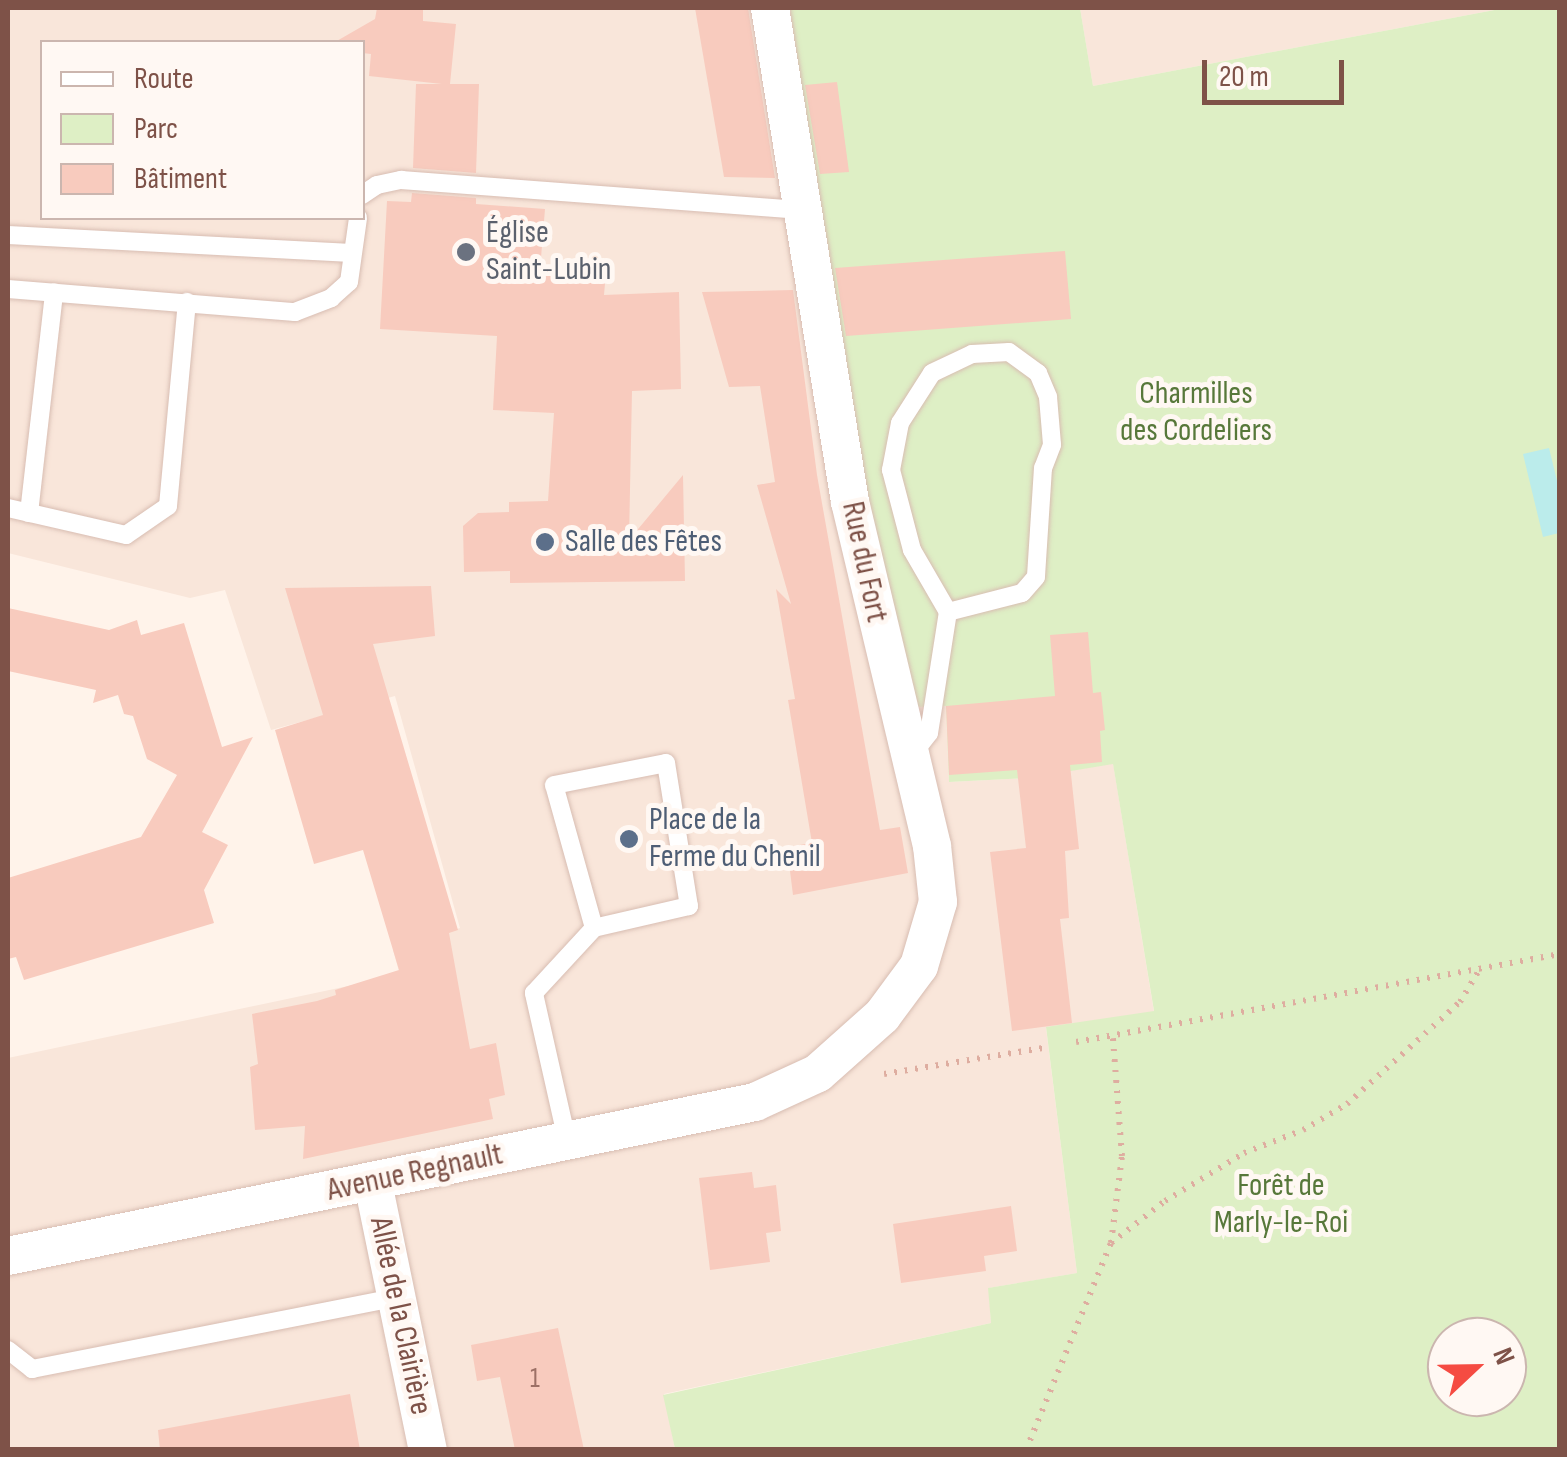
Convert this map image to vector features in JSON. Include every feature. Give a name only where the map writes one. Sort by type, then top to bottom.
[{"type":"street","name":"Rue du Fort","points":[[770,8],[850,502],[932,846],[938,902],[920,966],[882,1016],[818,1073]]},
{"type":"street","name":"Avenue Regnault","points":[[8,1256],[755,1102],[818,1073]]},
{"type":"street","name":"Allée de la Clairière","points":[[373,1182],[428,1450]]},
{"type":"lane","points":[[370,190],[402,180],[802,210]]},
{"type":"lane","points":[[8,289],[295,312],[331,298],[349,282],[358,220]]},
{"type":"lane","points":[[8,235],[352,253]]},
{"type":"lane","points":[[29,513],[54,292]]},
{"type":"lane","points":[[8,508],[126,535],[168,506],[187,302]]},
{"type":"lane","points":[[910,756],[929,732],[948,612],[912,550],[891,470],[900,423],[932,372],[972,354],[1009,352],[1038,373],[1048,397],[1052,445],[1044,468],[1036,577],[1022,593],[948,612]]},
{"type":"lane","points":[[567,1140],[534,992],[594,928],[689,906],[666,763],[554,786],[594,928]]},
{"type":"lane","points":[[8,1350],[32,1369],[395,1298]]},
{"type":"path","points":[[1076,1042],[1560,954]]},
{"type":"path","points":[[1110,1243],[1165,1202],[1244,1153],[1303,1130],[1348,1104],[1460,1002],[1480,969]]},
{"type":"path","points":[[1026,1450],[1110,1243],[1122,1156],[1114,1038]]},
{"type":"path","points":[[818,1073],[864,1078],[1049,1047]]},
{"type":"shaded area","points":[[8,8],[809,8],[790,10],[915,707],[946,705],[949,782],[1029,778],[1113,763],[1154,1012],[1046,1028],[1077,1273],[989,1288],[991,1323],[664,1394],[675,1449],[8,1449],[8,1058],[400,975],[393,950],[460,928],[395,696],[271,730],[225,590],[190,598],[8,553]]},
{"type":"shaded area","points":[[1080,8],[1505,8],[1093,86]]},
{"type":"green space","name":"Charmilles des Cordeliers","points":[[1080,8],[1093,86],[1505,8],[1559,8],[1559,1449],[675,1449],[663,1395],[991,1323],[988,1288],[1077,1273],[1046,1027],[1154,1011],[1113,764],[1029,778],[949,782],[946,706],[915,707],[864,510],[790,9]]},
{"type":"water","points":[[1549,448],[1559,489],[1559,533],[1543,537],[1523,454]]},
{"type":"building","points":[[377,8],[423,8],[423,21],[456,24],[450,84],[479,84],[476,173],[413,168],[416,84],[442,84],[369,76],[371,54],[365,53],[365,40],[338,40],[375,19]]},
{"type":"building","points":[[695,8],[748,8],[775,178],[724,177]]},
{"type":"building","points":[[837,82],[849,172],[820,174],[805,85]]},
{"type":"building","points":[[412,193],[476,198],[476,204],[545,209],[540,270],[606,272],[604,295],[679,292],[681,389],[632,391],[629,540],[683,475],[685,581],[510,583],[510,571],[464,572],[463,526],[478,513],[509,512],[509,502],[548,501],[554,413],[493,410],[497,336],[380,329],[387,201],[411,202]]},
{"type":"building","points":[[1065,251],[1071,319],[846,336],[835,268]]},
{"type":"building","points":[[793,290],[817,475],[880,830],[900,827],[908,873],[793,895],[787,847],[812,843],[788,700],[795,699],[776,589],[791,604],[757,485],[775,482],[760,386],[729,387],[702,292]]},
{"type":"building","points":[[431,586],[435,636],[373,644],[458,930],[449,933],[470,1049],[496,1043],[505,1095],[489,1099],[493,1119],[303,1159],[305,1126],[255,1130],[250,1067],[258,1064],[252,1014],[317,1001],[336,995],[335,990],[399,970],[363,850],[314,864],[275,730],[323,715],[285,588]]},
{"type":"building","points":[[8,608],[109,630],[137,620],[141,635],[184,623],[222,747],[253,737],[202,832],[228,845],[204,890],[214,923],[24,980],[16,957],[8,959],[8,878],[141,837],[177,775],[147,759],[133,716],[124,714],[118,695],[93,703],[96,690],[8,671]]},
{"type":"building","points":[[1088,632],[1093,693],[1101,692],[1105,730],[1100,731],[1102,762],[1070,765],[1079,849],[1065,851],[1069,918],[1060,919],[1072,1023],[1012,1031],[990,852],[1026,848],[1017,770],[949,775],[946,706],[1055,696],[1050,635]]},
{"type":"building","points":[[752,1172],[754,1188],[776,1185],[781,1231],[766,1233],[770,1262],[710,1270],[699,1178]]},
{"type":"building","points":[[1011,1206],[1017,1251],[984,1256],[986,1271],[901,1283],[893,1224]]},
{"type":"building","points":[[558,1328],[584,1450],[515,1450],[500,1377],[477,1381],[471,1345]]},
{"type":"building","points":[[350,1394],[360,1450],[160,1450],[158,1430]]},
{"type":"place","name":"Église Saint-Lubin","points":[[466,252]]},
{"type":"place","name":"Salle des Fêtes","points":[[545,542]]},
{"type":"place","name":"Place de la Ferme du Chenil","points":[[629,839]]},
{"type":"park label","name":"Forêt de Marly-le-Roi","points":[[1281,1206]]}]
